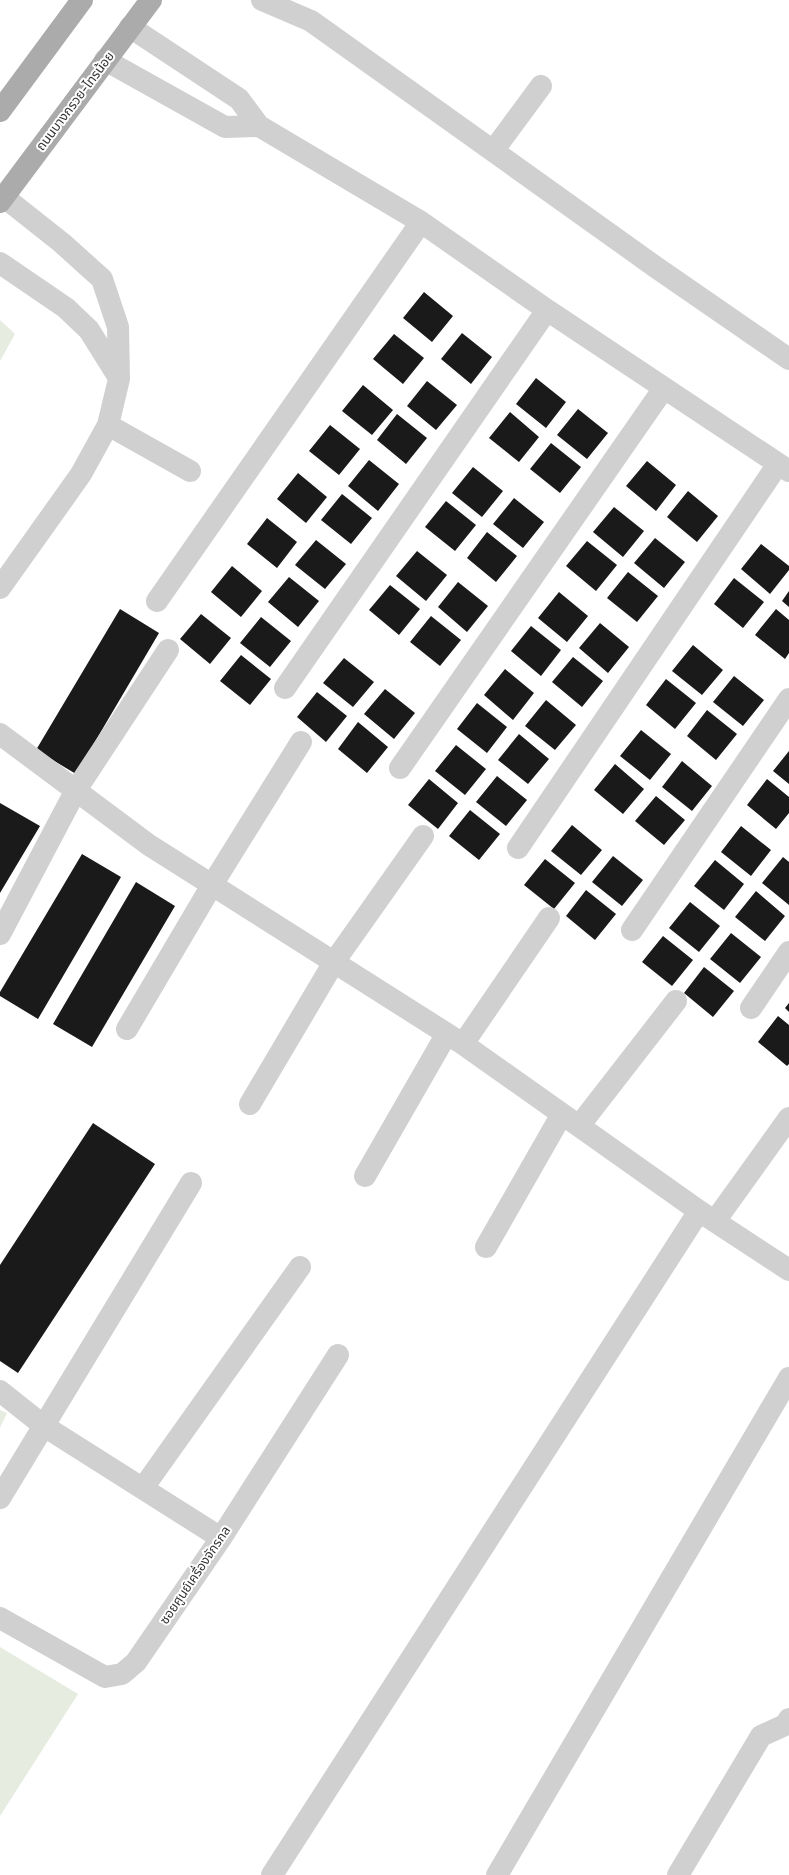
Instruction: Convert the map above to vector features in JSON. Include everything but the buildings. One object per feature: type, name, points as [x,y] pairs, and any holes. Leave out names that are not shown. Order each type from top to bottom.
[{"type":"main road","points":[[0,111],[82,0]]},
{"type":"main road","name":"ถนนบางกรวย-ไทรน้อย","points":[[2,199],[151,0]]},
{"type":"street","points":[[262,0],[311,22],[789,359]]},
{"type":"street","points":[[298,0],[311,22]]},
{"type":"street","points":[[130,27],[239,98],[259,126],[421,222],[547,310],[783,468],[518,848]]},
{"type":"street","points":[[105,60],[225,127],[259,126]]},
{"type":"street","points":[[493,151],[541,86]]},
{"type":"street","points":[[0,588],[81,474],[108,425],[119,379],[118,327],[102,279],[62,243],[2,199]]},
{"type":"street","points":[[157,601],[421,222]]},
{"type":"street","points":[[0,263],[66,308],[89,330],[119,379]]},
{"type":"street","points":[[286,688],[547,310]]},
{"type":"street","points":[[400,768],[664,388]]},
{"type":"street","points":[[108,425],[190,471]]},
{"type":"street","points":[[0,934],[76,790],[168,650]]},
{"type":"street","points":[[632,930],[789,699]]},
{"type":"street","points":[[0,734],[149,845],[454,1039],[707,1216],[789,1270]]},
{"type":"street","points":[[127,1029],[212,885],[301,742]]},
{"type":"street","points":[[250,1104],[334,962],[423,836]]},
{"type":"street","points":[[365,1176],[454,1039],[549,918]]},
{"type":"street","points":[[751,1008],[789,952]]},
{"type":"street","points":[[486,1246],[571,1120],[676,1001]]},
{"type":"street","points":[[272,1875],[707,1216],[789,1118]]},
{"type":"street","points":[[0,1498],[191,1183]]},
{"type":"street","points":[[143,1488],[300,1267]]},
{"type":"street","name":"ซอยศูนย์เครื่องจักรกล","points":[[0,1618],[106,1677],[122,1674],[136,1662],[221,1538],[338,1355]]},
{"type":"street","points":[[497,1875],[789,1378]]},
{"type":"street","points":[[0,1391],[44,1426],[221,1538]]},
{"type":"street","points":[[678,1875],[761,1736],[788,1724]]},
{"type":"shaded area","points":[[0,320],[15,334],[0,361]]},
{"type":"shaded area","points":[[0,1410],[7,1413],[0,1428]]},
{"type":"shaded area","points":[[0,1647],[78,1694],[0,1816]]}]
